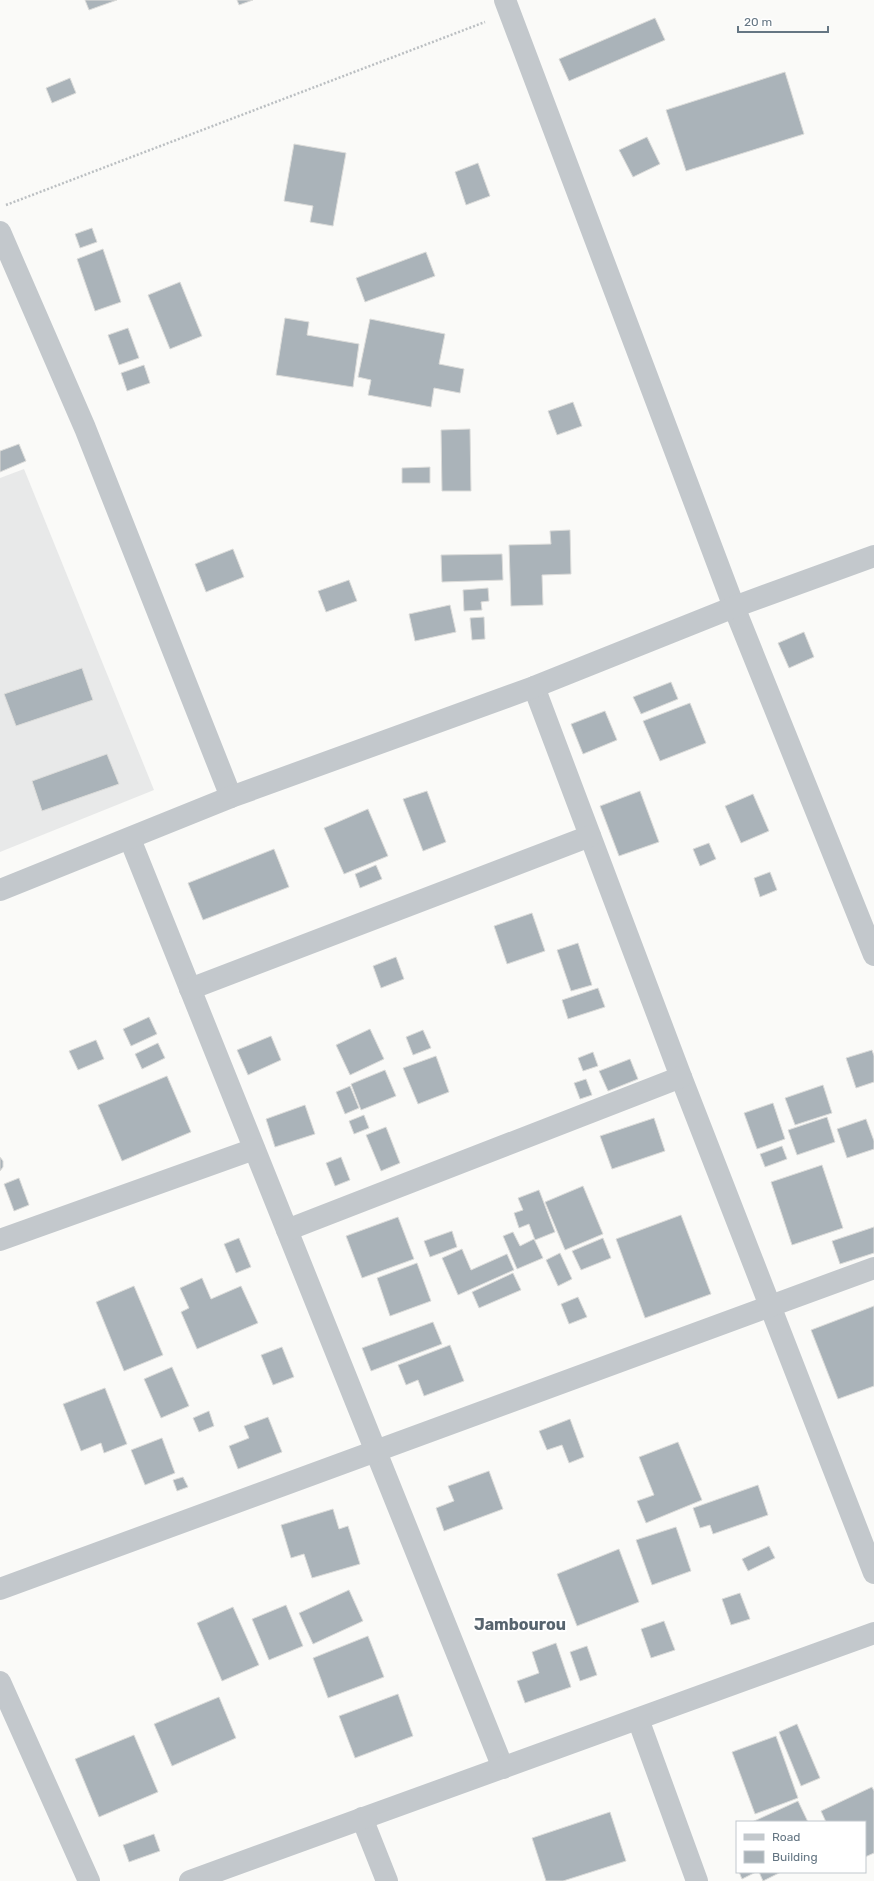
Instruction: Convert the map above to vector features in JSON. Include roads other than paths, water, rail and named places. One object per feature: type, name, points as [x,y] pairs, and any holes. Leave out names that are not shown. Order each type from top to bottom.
[{"type":"street","points":[[507,6],[734,607],[874,955]]},
{"type":"street","points":[[0,232],[85,428],[232,798]]},
{"type":"street","points":[[0,890],[232,798],[534,686],[734,607],[874,556]]},
{"type":"street","points":[[534,686],[681,1077],[874,1574]]},
{"type":"street","points":[[190,989],[590,836]]},
{"type":"street","points":[[130,839],[503,1768]]},
{"type":"street","points":[[287,1230],[681,1077]]},
{"type":"street","points":[[0,1240],[254,1149]]},
{"type":"street","points":[[0,1589],[874,1268]]},
{"type":"street","points":[[190,1881],[874,1633]]},
{"type":"street","points":[[0,1682],[89,1881]]},
{"type":"street","points":[[638,1719],[697,1881]]},
{"type":"street","points":[[362,1818],[387,1881]]},
{"type":"district","name":"Jambourou","points":[[520,1624]]}]
